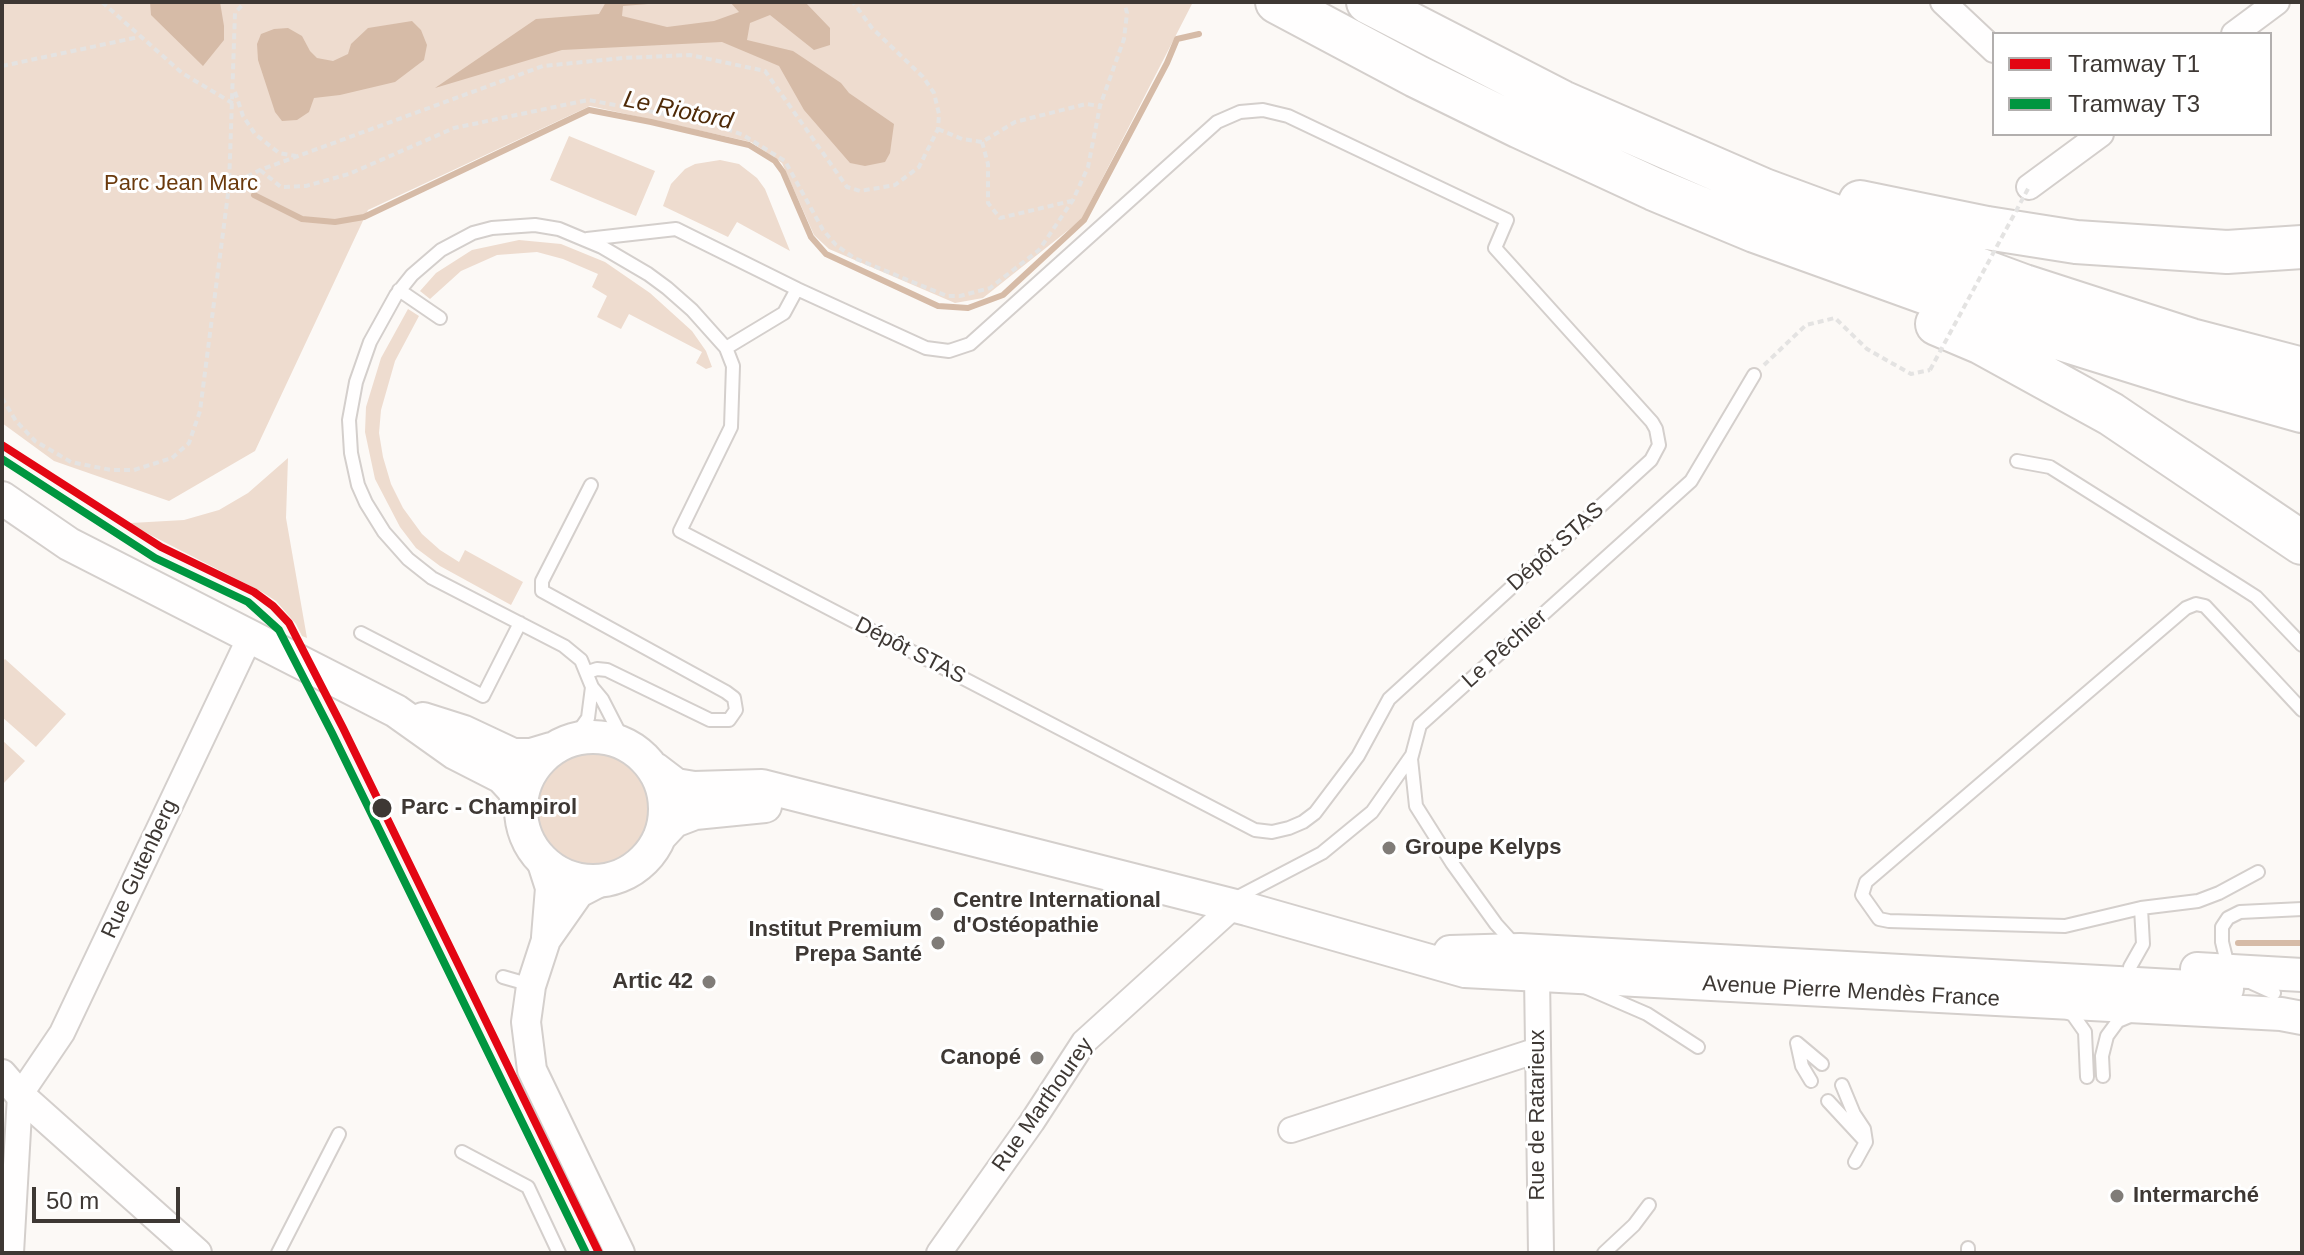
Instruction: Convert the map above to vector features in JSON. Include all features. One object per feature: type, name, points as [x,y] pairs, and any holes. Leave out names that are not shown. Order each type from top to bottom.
[{"type":"highway","points":[[1277,2],[1416,76],[1654,189],[1870,274],[2090,349],[2302,411]]},
{"type":"highway","points":[[1368,2],[1562,102],[1764,190],[2024,286],[2191,340],[2302,369]]},
{"type":"highway","points":[[1764,190],[1797,187],[1972,225],[2076,242],[2227,252],[2302,247]]},
{"type":"highway","points":[[1870,274],[1898,308],[1982,343],[2111,414],[2302,543]]},
{"type":"main road","points":[[2,498],[69,544],[396,711],[455,753],[502,777],[513,789],[520,804],[523,827],[541,860],[550,868],[571,878],[591,881],[618,876],[640,864],[660,836],[665,823],[666,801],[643,759],[618,742],[596,737],[531,755],[505,753],[464,732],[396,711]]},
{"type":"main road","points":[[520,804],[527,775],[540,758],[554,747]]},
{"type":"main road","name":"Avenue Pierre Mendès France","points":[[643,759],[669,781],[684,787],[762,786],[1229,905],[1465,971],[1830,968],[2288,995]]},
{"type":"main road","name":"Avenue Pierre Mendès France","points":[[660,836],[674,821],[695,813],[812,800]]},
{"type":"main road","points":[[1830,968],[1889,963],[2036,969],[2130,967],[2302,975]]},
{"type":"main road","name":"Avenue Pierre Mendès France","points":[[1541,968],[2047,1002],[2281,1014],[2302,1018]]},
{"type":"street","points":[[1943,2],[1992,48]]},
{"type":"street","points":[[2237,32],[2277,2]]},
{"type":"street","points":[[2029,187],[2092,136]]},
{"type":"street","name":"Rue Gutenberg","points":[[11,1085],[62,1033],[250,637]]},
{"type":"street","points":[[541,860],[550,888],[546,940],[531,986],[526,1022],[532,1070],[620,1253]]},
{"type":"street","points":[[546,940],[579,893],[606,879]]},
{"type":"street","name":"Rue Marthourey","points":[[939,1253],[1032,1122],[1084,1042],[1229,905]]},
{"type":"street","name":"Rue de Ratarieux","points":[[1541,968],[1538,1050],[1541,1253]]},
{"type":"street","points":[[1291,1130],[1538,1050]]},
{"type":"street","points":[[11,1085],[11,1253]]},
{"type":"street","points":[[11,1085],[197,1253]]},
{"type":"lane","name":"Dépôt STAS","points":[[585,239],[676,229],[926,348],[938,351],[961,348],[979,338],[1217,122],[1253,109],[1276,111],[1507,220],[1495,248],[1652,422],[1659,445],[1651,460],[1389,699],[1358,756],[1315,813],[1303,822],[1272,832],[1255,830],[680,531],[731,427],[733,366],[726,348],[692,310],[667,288],[624,259],[559,229],[535,225],[492,228],[473,233],[441,250],[399,290],[370,342],[354,391],[349,437],[358,485],[384,532],[408,559],[432,578],[571,651],[588,672]]},
{"type":"lane","points":[[726,348],[784,313],[797,289]]},
{"type":"lane","points":[[399,290],[440,318]]},
{"type":"lane","name":"Le Pêchier","points":[[1541,968],[1496,924],[1416,806],[1412,755],[1420,725],[1691,481],[1754,375]]},
{"type":"lane","points":[[2017,461],[2050,467],[2242,588],[2263,604],[2302,645]]},
{"type":"lane","points":[[554,747],[584,725],[588,718],[592,687],[588,672],[597,669],[607,670],[710,720],[729,720],[736,710],[734,698],[726,692],[542,591],[542,581],[591,485]]},
{"type":"lane","points":[[2258,872],[2198,901],[2141,908],[2065,926],[1889,921],[1879,919],[1862,895],[1866,882],[2186,608],[2196,604],[2205,606],[2302,710]]},
{"type":"lane","points":[[361,633],[483,696],[520,623]]},
{"type":"lane","points":[[592,687],[602,699],[623,740],[643,759]]},
{"type":"lane","points":[[1229,905],[1322,853],[1372,812],[1412,755]]},
{"type":"lane","points":[[2130,967],[2143,944],[2141,908]]},
{"type":"lane","points":[[2288,995],[2245,980],[2234,971],[2226,958],[2222,927],[2228,918],[2240,912],[2302,909]]},
{"type":"lane","points":[[1541,968],[1647,1014],[1698,1047]]},
{"type":"lane","points":[[503,977],[531,986]]},
{"type":"lane","points":[[2047,1002],[2073,1015],[2085,1032],[2087,1077]]},
{"type":"lane","points":[[2103,1076],[2104,1046],[2118,1021],[2156,1008]]},
{"type":"lane","points":[[1811,1081],[1802,1066],[1797,1043],[1822,1064]]},
{"type":"lane","points":[[1842,1085],[1864,1129],[1866,1142],[1855,1162]]},
{"type":"lane","points":[[1828,1101],[1866,1142]]},
{"type":"lane","points":[[278,1253],[339,1134]]},
{"type":"lane","points":[[462,1152],[528,1187],[559,1253]]},
{"type":"lane","points":[[1604,1253],[1634,1225],[1649,1205]]},
{"type":"path","points":[[102,2],[182,73],[234,104]]},
{"type":"path","points":[[2,398],[16,421],[35,441],[71,462],[111,470],[134,470],[172,458],[189,443],[203,398],[229,186],[234,104],[235,13],[232,2]]},
{"type":"path","points":[[235,13],[245,2]]},
{"type":"path","points":[[229,186],[260,170],[543,66],[690,55],[765,71],[847,187],[860,191],[895,185],[919,167],[938,129],[939,114],[934,93],[923,77],[872,28],[853,2]]},
{"type":"path","points":[[260,170],[281,187],[306,186],[349,174],[454,128],[588,100],[708,122],[743,135],[785,161],[823,230],[836,245],[854,258],[947,296],[960,296],[990,288],[1039,250],[1073,200],[1088,167],[1100,106],[1124,39],[1127,13],[1124,2]]},
{"type":"path","points":[[2,66],[139,37]]},
{"type":"path","points":[[234,89],[243,116],[255,134],[279,153],[298,157]]},
{"type":"path","points":[[938,129],[962,139],[982,142],[1015,122],[1086,104],[1100,106]]},
{"type":"path","points":[[982,142],[988,164],[988,203],[1000,218],[1073,200]]},
{"type":"path","points":[[1754,375],[1806,325],[1835,318],[1867,349],[1911,374],[1930,370],[2029,187]]},
{"type":"green space","name":"Parc Jean Marc","points":[[2,2],[1193,2],[1081,220],[983,298],[955,303],[829,249],[814,235],[782,163],[751,142],[590,106],[368,210],[255,451],[169,501],[54,461],[2,423]]},
{"type":"green space","points":[[569,136],[655,171],[636,216],[550,180]]},
{"type":"green space","points":[[720,160],[739,164],[757,178],[765,189],[790,251],[737,222],[728,237],[663,206],[671,184],[685,169]]},
{"type":"green space","points":[[519,240],[561,244],[605,262],[650,293],[692,331],[706,351],[712,367],[706,369],[696,363],[702,352],[629,314],[621,329],[597,317],[607,296],[592,287],[598,274],[537,252],[497,255],[461,271],[430,299],[420,291],[436,273],[472,250]]},
{"type":"green space","points":[[408,309],[419,316],[395,361],[381,410],[379,433],[391,484],[403,508],[422,534],[440,550],[459,562],[465,550],[523,582],[511,605],[440,566],[416,548],[400,527],[375,479],[365,432],[366,407],[381,358]]},
{"type":"green space","points":[[288,458],[286,518],[307,638],[302,636],[276,601],[262,592],[131,525],[184,520],[219,510],[248,493]]},
{"type":"green space","points":[[5,659],[66,714],[36,747],[2,717],[2,662]]},
{"type":"green space","points":[[2,740],[25,761],[2,785]]},
{"type":"green space","points":[[594,749],[617,754],[636,767],[649,786],[654,809],[649,832],[636,851],[617,864],[594,869],[571,864],[552,851],[539,832],[534,809],[539,786],[552,767],[571,754]]},
{"type":"shaded area","points":[[150,2],[220,2],[224,40],[203,66],[151,15]]},
{"type":"shaded area","points":[[606,2],[673,2],[623,6],[622,16],[667,27],[714,21],[739,12],[730,2],[805,2],[830,28],[830,45],[814,50],[770,15],[750,23],[747,40],[793,51],[894,124],[890,153],[885,162],[865,166],[850,163],[804,110],[779,66],[722,42],[562,50],[435,88],[536,19],[599,14]]},
{"type":"shaded area","points":[[412,21],[421,30],[427,45],[424,60],[395,82],[314,98],[309,112],[297,120],[282,121],[275,112],[258,60],[257,44],[261,34],[288,28],[302,36],[317,58],[333,61],[348,54],[351,44],[368,28]]},
{"type":"waterway","name":"Le Riotord","points":[[254,195],[302,219],[335,222],[364,217],[589,110],[749,145],[775,161],[783,172],[811,237],[826,254],[938,306],[968,308],[1003,295],[1084,220],[1177,39],[1199,34]]},
{"type":"waterway","name":"Le Riotord","points":[[2238,943],[2302,943]]},
{"type":"tram line","name":"T1","points":[[2,445],[161,547],[254,592],[289,623],[599,1253]]},
{"type":"tram line","name":"T3","points":[[2,459],[155,558],[248,602],[279,630],[586,1253]]},
{"type":"place","name":"Parc - Champirol","points":[[382,808]]},
{"type":"place","name":"Groupe Kelyps","points":[[1389,848]]},
{"type":"place","name":"Centre International d'Ostéopathie","points":[[937,914]]},
{"type":"place","name":"Institut Premium Prepa Santé","points":[[938,943]]},
{"type":"place","name":"Artic 42","points":[[709,982]]},
{"type":"place","name":"Canopé","points":[[1037,1058]]},
{"type":"place","name":"Intermarché","points":[[2117,1196]]}]
